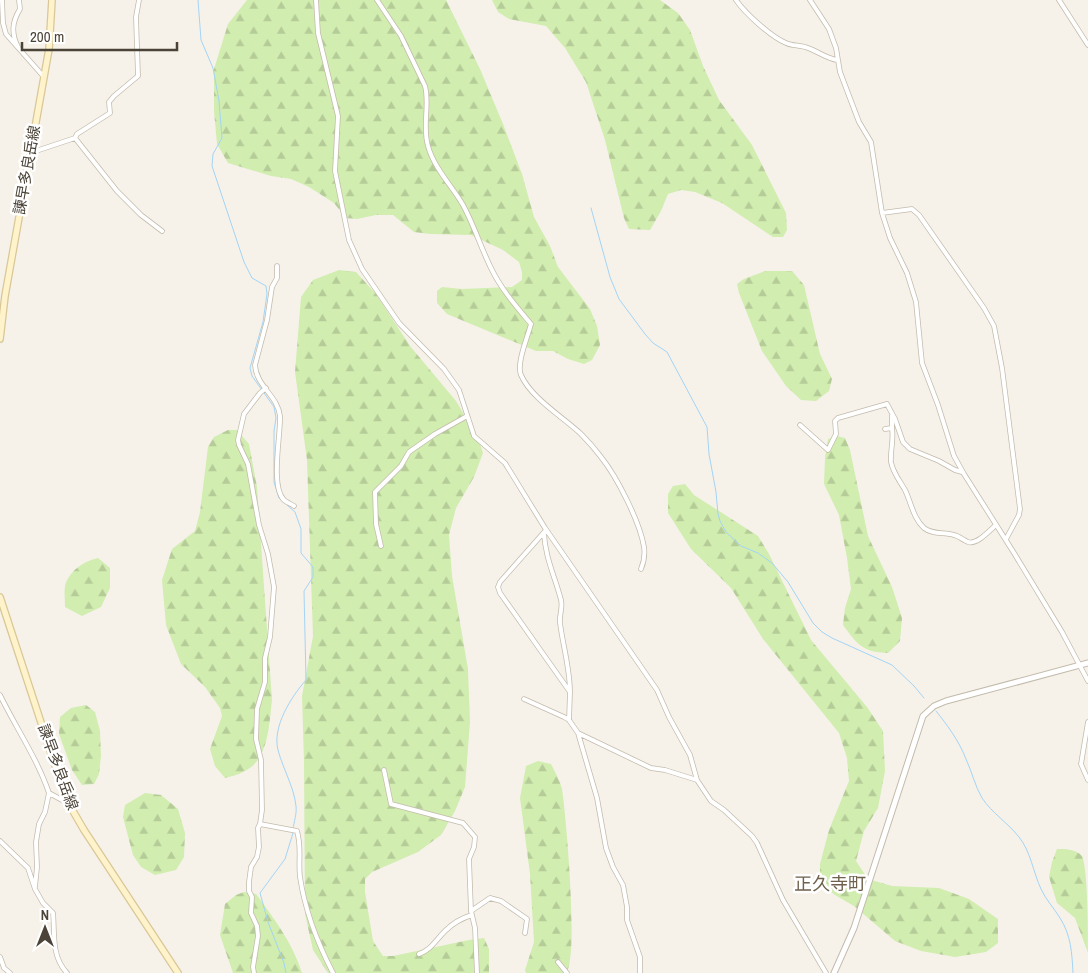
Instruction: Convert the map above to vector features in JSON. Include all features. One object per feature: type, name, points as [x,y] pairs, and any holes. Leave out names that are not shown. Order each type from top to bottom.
[{"type":"main road","name":"諫早多良岳線","points":[[0,339],[5,296],[49,48],[52,0]]},
{"type":"main road","name":"諫早多良岳線","points":[[0,597],[66,798],[84,830],[178,973]]},
{"type":"street","points":[[2,0],[3,23],[6,34],[44,77]]},
{"type":"street","points":[[19,0],[20,8],[14,23],[13,35],[20,52]]},
{"type":"street","points":[[30,153],[76,138],[77,134],[110,112],[109,102],[138,76],[136,17],[139,0]]},
{"type":"street","points":[[316,0],[318,33],[338,116],[335,171],[349,240],[362,269],[400,323],[444,369],[458,390],[474,436],[505,463],[545,531],[657,690],[669,717],[690,755],[697,780],[711,802],[724,810],[757,843],[783,900],[796,919],[826,973]]},
{"type":"street","points":[[377,0],[401,36],[425,86],[427,94],[425,136],[435,163],[463,205],[491,268],[504,290],[531,324],[519,366],[520,374],[535,394],[581,434],[601,456],[613,474],[640,532],[644,548],[644,562],[641,569]]},
{"type":"street","points":[[736,0],[765,29],[784,43],[804,47],[837,60]]},
{"type":"street","points":[[810,0],[829,29],[836,48],[840,72],[859,122],[871,142],[882,212],[890,238],[907,273],[916,302],[922,362],[954,456],[962,472],[1006,539],[1062,632],[1088,680]]},
{"type":"street","points":[[1058,0],[1088,45]]},
{"type":"street","points":[[76,138],[117,191],[141,215],[162,231]]},
{"type":"street","points":[[882,212],[912,209],[919,215],[994,326],[1002,368],[1020,509],[1019,515],[1006,539]]},
{"type":"street","points":[[277,266],[277,278],[272,287],[267,320],[255,365],[255,372],[278,405],[280,417],[278,433],[278,482],[284,500],[294,506]]},
{"type":"street","points":[[254,973],[253,967],[258,936],[257,926],[251,913],[252,897],[249,891],[249,882],[251,866],[257,857],[259,847],[258,828],[262,810],[260,760],[256,739],[257,709],[265,682],[265,658],[270,637],[274,587],[268,554],[259,525],[248,464],[238,445],[238,440],[244,414],[266,388]]},
{"type":"street","points":[[800,426],[828,450],[836,434],[835,421],[838,418],[887,404],[903,442],[910,449],[962,472]]},
{"type":"street","points":[[891,413],[894,439],[891,455],[892,465],[905,490],[912,510],[924,527],[933,532],[955,535],[969,543],[975,542],[996,525]]},
{"type":"street","points":[[381,546],[376,524],[375,492],[401,466],[409,452],[435,434],[467,416]]},
{"type":"street","points":[[885,429],[892,428]]},
{"type":"street","points":[[545,531],[500,582],[498,587],[500,593],[570,692]]},
{"type":"street","points":[[545,531],[545,548],[561,600],[560,620],[570,680],[569,720]]},
{"type":"street","points":[[834,973],[854,928],[923,716],[934,706],[946,701],[1088,663]]},
{"type":"street","points":[[0,694],[11,718],[27,742],[49,793],[45,812],[39,824],[36,842],[37,867],[35,889]]},
{"type":"street","points":[[524,699],[541,705],[569,720],[578,733],[597,798],[606,848],[613,867],[623,885],[627,920],[640,957],[640,973]]},
{"type":"street","points":[[1088,722],[1082,764],[1088,780]]},
{"type":"street","points":[[578,733],[651,768],[665,770],[697,780]]},
{"type":"street","points":[[384,770],[391,804],[463,823],[475,837],[474,847],[469,859],[477,973]]},
{"type":"street","points":[[49,793],[62,800],[66,798]]},
{"type":"street","points":[[260,824],[297,831],[300,842],[298,865],[302,891],[310,920],[333,973]]},
{"type":"street","points":[[0,841],[28,868],[35,889],[43,903],[53,913],[54,942],[57,958],[67,973]]},
{"type":"street","points":[[419,954],[427,951],[446,930],[472,913],[490,898],[501,901],[527,918],[525,933]]},
{"type":"street","points":[[0,957],[4,968],[10,973]]},
{"type":"street","points":[[558,962],[567,973]]},
{"type":"green space","points":[[247,0],[446,0],[480,69],[503,124],[522,174],[534,217],[550,246],[558,267],[590,309],[597,326],[600,345],[592,360],[584,364],[568,359],[553,351],[536,351],[447,314],[437,303],[437,291],[442,287],[462,289],[512,287],[522,280],[519,262],[503,250],[471,235],[414,232],[393,215],[376,215],[357,219],[346,218],[334,203],[309,187],[291,179],[271,176],[228,163],[217,144],[214,111],[214,69],[228,24]]},
{"type":"green space","points":[[492,0],[660,0],[678,13],[690,30],[703,66],[719,100],[752,145],[786,213],[787,230],[783,237],[773,237],[722,203],[695,192],[681,190],[668,194],[650,230],[629,229],[624,218],[605,140],[586,82],[565,48],[546,26],[509,19],[498,12]]},
{"type":"green space","points":[[339,270],[356,272],[376,294],[410,346],[456,401],[478,438],[483,453],[474,477],[456,508],[449,535],[452,576],[468,669],[470,722],[465,787],[455,811],[441,835],[418,852],[372,872],[365,879],[365,892],[373,941],[383,956],[393,956],[484,938],[489,949],[489,973],[328,973],[313,950],[305,914],[302,696],[313,636],[307,460],[295,372],[301,297],[313,280]]},
{"type":"green space","points":[[765,271],[792,271],[804,285],[820,354],[832,379],[829,391],[816,401],[801,400],[786,386],[762,351],[739,293],[737,284],[744,279]]},
{"type":"green space","points":[[228,430],[237,430],[249,444],[257,487],[272,700],[263,751],[252,767],[237,775],[225,778],[215,766],[210,749],[222,716],[220,708],[205,687],[181,664],[166,625],[162,580],[172,549],[195,531],[200,512],[208,447],[214,437]]},
{"type":"green space","points":[[837,436],[845,438],[850,450],[868,536],[892,587],[902,618],[900,641],[888,653],[872,651],[861,646],[843,625],[845,608],[851,589],[847,558],[839,515],[824,484],[828,439]]},
{"type":"green space","points":[[685,484],[694,495],[758,536],[769,554],[811,640],[867,707],[883,731],[885,771],[878,808],[864,831],[856,861],[868,879],[892,886],[939,888],[969,899],[998,919],[998,943],[986,952],[955,957],[921,951],[895,941],[854,906],[835,895],[820,883],[820,864],[829,830],[849,781],[847,758],[839,733],[763,639],[731,588],[691,549],[668,513],[668,494],[673,486]]},
{"type":"green space","points":[[98,558],[110,568],[110,588],[101,607],[82,616],[65,607],[65,586],[74,571]]},
{"type":"green space","points":[[86,705],[95,712],[100,731],[101,756],[99,774],[94,784],[82,785],[72,770],[59,734],[60,717],[71,708]]},
{"type":"green space","points":[[538,761],[551,764],[562,789],[572,915],[570,962],[566,973],[526,973],[525,970],[534,942],[530,874],[520,798],[526,766]]},
{"type":"green space","points":[[145,793],[161,795],[178,809],[185,833],[184,857],[176,870],[155,875],[141,867],[133,855],[123,817],[125,805]]},
{"type":"green space","points":[[1057,849],[1067,849],[1082,856],[1087,887],[1088,953],[1075,918],[1057,903],[1049,877]]},
{"type":"green space","points":[[244,892],[256,894],[270,912],[288,942],[302,973],[233,973],[220,935],[225,904],[236,895]]},
{"type":"waterway","points":[[198,0],[201,40],[213,68],[219,101],[222,138],[213,154],[212,166],[244,262],[252,278],[266,286],[267,294],[263,322],[250,368],[252,376],[274,407],[276,418],[274,431],[274,482],[279,498],[295,512],[301,529],[301,553],[313,567],[313,577],[304,591],[306,680],[294,695],[284,713],[280,722],[277,741],[280,757],[295,799],[296,812],[293,829]]},
{"type":"waterway","points":[[591,208],[610,277],[619,299],[653,343],[667,352],[707,427],[718,514],[726,532],[741,546],[758,553],[772,563],[788,582],[813,623],[822,632],[892,665],[924,698]]},
{"type":"waterway","points":[[936,711],[960,746],[982,798],[1023,843],[1041,889],[1067,931],[1073,973]]},
{"type":"waterway","points":[[286,973],[260,893],[285,859],[293,833]]},
{"type":"district","name":"正久寺町","points":[[830,884]]}]
